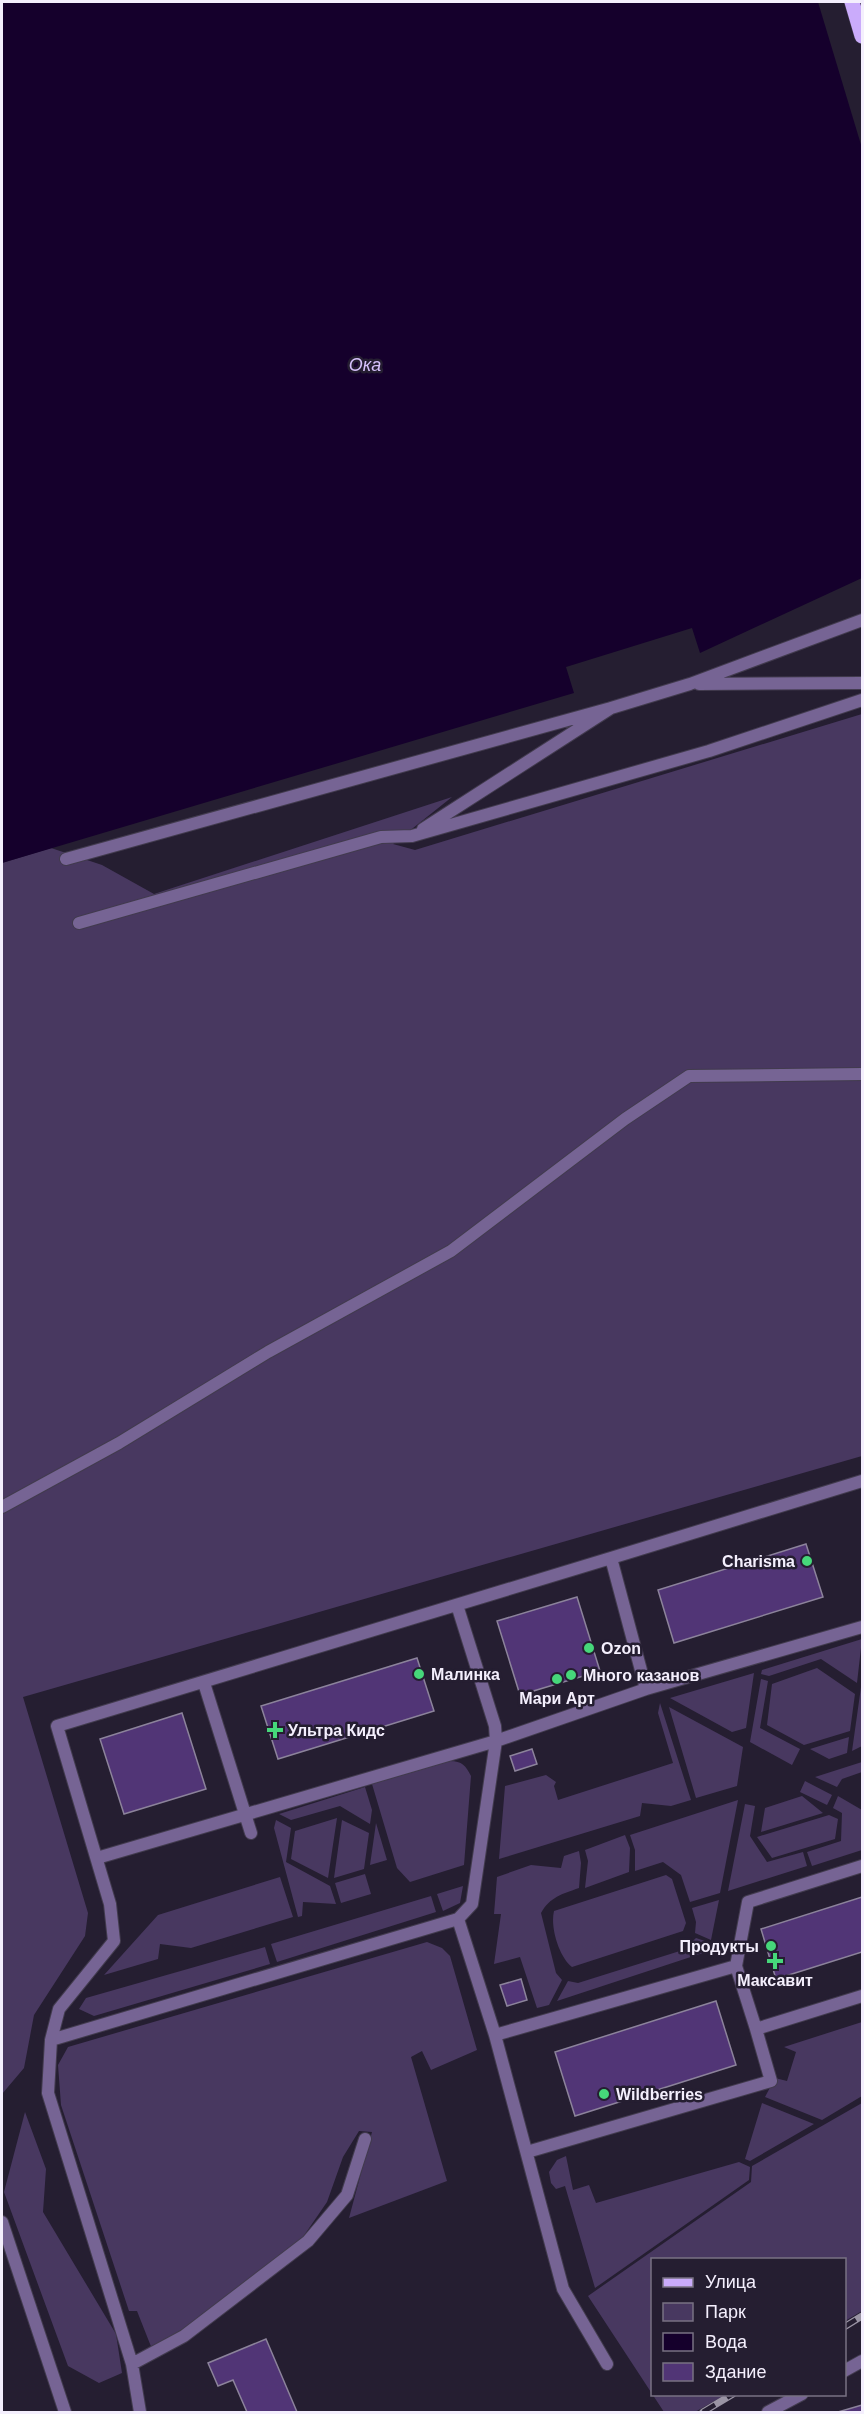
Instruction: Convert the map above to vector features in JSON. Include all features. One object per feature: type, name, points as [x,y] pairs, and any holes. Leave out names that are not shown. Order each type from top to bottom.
[{"type":"main road","points":[[852,2],[862,36]]},
{"type":"lane","points":[[66,859],[611,708],[690,684],[862,620]]},
{"type":"lane","points":[[690,684],[862,683]]},
{"type":"lane","points":[[79,923],[381,837],[412,836],[709,751],[862,700]]},
{"type":"lane","points":[[412,836],[611,708]]},
{"type":"lane","points":[[2,1507],[119,1443],[268,1352],[451,1251],[625,1119],[689,1076],[862,1074]]},
{"type":"lane","points":[[140,2412],[132,2364],[48,2093],[51,2040],[59,2009],[114,1941],[110,1904],[57,1726],[862,1481]]},
{"type":"lane","points":[[611,1558],[646,1689]]},
{"type":"lane","points":[[51,2040],[458,1919],[472,1904],[496,1741],[495,1726],[457,1605]]},
{"type":"lane","points":[[97,1858],[496,1741],[646,1689],[862,1627]]},
{"type":"lane","points":[[204,1683],[251,1833]]},
{"type":"lane","points":[[527,2152],[771,2081],[736,1966],[748,1902],[862,1866]]},
{"type":"lane","points":[[458,1919],[495,2035],[563,2289],[607,2364]]},
{"type":"lane","points":[[495,2035],[736,1966]]},
{"type":"lane","points":[[756,2029],[862,1996]]},
{"type":"lane","points":[[132,2364],[184,2336],[308,2241],[347,2195],[365,2139]]},
{"type":"lane","points":[[2,2222],[65,2412]]},
{"type":"lane","points":[[846,2370],[862,2361]]},
{"type":"lane","points":[[768,2412],[798,2396]]},
{"type":"green space","points":[[862,714],[862,1456],[23,1697],[88,1913],[85,1936],[34,2015],[24,2068],[2,2094],[2,863],[51,848],[102,865],[154,894],[452,797],[393,844],[415,850]]},
{"type":"green space","points":[[862,1639],[857,1683],[821,1659],[769,1676],[761,1674],[762,1670]]},
{"type":"green space","points":[[817,1668],[855,1694],[850,1731],[804,1745],[767,1725],[772,1684]]},
{"type":"green space","points":[[754,1673],[746,1728],[732,1732],[670,1698]]},
{"type":"green space","points":[[761,1679],[768,1681],[760,1728],[800,1749],[792,1765],[750,1742]]},
{"type":"green space","points":[[862,1680],[862,1746],[852,1751]]},
{"type":"green space","points":[[660,1703],[691,1800],[671,1806],[642,1803],[640,1816],[499,1859],[505,1786],[546,1775],[556,1782],[554,1786],[558,1800],[673,1763],[658,1713]]},
{"type":"green space","points":[[669,1707],[743,1747],[737,1786],[696,1798]]},
{"type":"green space","points":[[849,1737],[847,1753],[829,1759],[810,1749]]},
{"type":"green space","points":[[450,1761],[463,1765],[471,1776],[464,1865],[410,1882],[397,1868],[372,1784]]},
{"type":"green space","points":[[862,1762],[862,1772],[842,1779],[837,1787],[815,1777]]},
{"type":"green space","points":[[805,1781],[832,1795],[827,1805],[800,1792]]},
{"type":"green space","points":[[365,1787],[372,1810],[370,1824],[340,1806],[291,1820],[279,1814]]},
{"type":"green space","points":[[802,1796],[823,1813],[761,1832],[765,1808]]},
{"type":"green space","points":[[838,1796],[862,1810],[862,1850],[812,1866],[807,1852],[841,1841],[842,1813],[833,1808]]},
{"type":"green space","points":[[738,1800],[720,1893],[690,1902],[681,1875],[663,1862],[635,1871],[635,1850],[630,1835]]},
{"type":"green space","points":[[745,1804],[755,1806],[750,1836],[767,1862],[803,1852],[807,1866],[728,1891]]},
{"type":"green space","points":[[829,1815],[838,1819],[835,1839],[772,1858],[757,1837]]},
{"type":"green space","points":[[337,1818],[328,1878],[291,1859],[295,1831]]},
{"type":"green space","points":[[276,1820],[291,1828],[286,1862],[330,1886],[336,1904],[303,1902],[302,1916],[298,1917],[274,1828]]},
{"type":"green space","points":[[342,1820],[369,1833],[364,1869],[334,1878]]},
{"type":"green space","points":[[376,1823],[387,1860],[370,1865]]},
{"type":"green space","points":[[625,1835],[630,1848],[629,1872],[585,1888],[588,1861],[585,1850]]},
{"type":"green space","points":[[579,1851],[581,1863],[579,1888],[552,1900],[541,1913],[556,1973],[562,1980],[549,2005],[537,2008],[520,1957],[494,1964],[501,1914],[494,1914],[497,1877],[531,1865],[561,1868],[564,1856]]},
{"type":"green space","points":[[365,1874],[371,1894],[341,1903],[335,1883]]},
{"type":"green space","points":[[666,1875],[672,1879],[686,1923],[683,1931],[572,1967],[567,1962],[555,1933],[554,1911]]},
{"type":"green space","points":[[280,1877],[293,1917],[191,1948],[160,1944],[158,1959],[104,1975],[158,1915]]},
{"type":"green space","points":[[463,1886],[460,1903],[443,1911],[437,1894]]},
{"type":"green space","points":[[431,1896],[436,1912],[277,1962],[271,1944]]},
{"type":"green space","points":[[719,1900],[711,1940],[695,1933],[696,1922],[692,1908]]},
{"type":"green space","points":[[696,1938],[711,1943],[709,1951],[557,2001],[568,1981],[578,1983],[683,1950]]},
{"type":"green space","points":[[427,1942],[442,1948],[450,1956],[477,2050],[431,2070],[422,2051],[411,2057],[447,2181],[349,2218],[372,2132],[359,2131],[343,2157],[327,2202],[303,2237],[181,2332],[152,2349],[137,2311],[129,2311],[61,2105],[58,2065],[68,2047]]},
{"type":"green space","points":[[265,1947],[270,1964],[94,2016],[79,2009],[86,1998]]},
{"type":"green space","points":[[862,2022],[862,2096],[822,2120],[765,2097],[775,2078],[787,2081],[796,2052],[784,2047]]},
{"type":"green space","points":[[762,2103],[814,2124],[750,2161],[745,2159]]},
{"type":"green space","points":[[862,2103],[862,2311],[846,2320],[846,2258],[651,2258],[651,2392],[588,2296],[751,2182],[752,2166]]},
{"type":"green space","points":[[25,2112],[46,2169],[43,2212],[116,2334],[122,2373],[99,2383],[68,2366],[4,2192]]},
{"type":"green space","points":[[566,2156],[573,2190],[589,2185],[596,2203],[739,2162],[750,2167],[749,2180],[595,2288],[565,2186],[556,2189],[551,2183],[549,2172],[557,2160]]},
{"type":"green space","points":[[653,2396],[723,2396],[695,2412],[664,2412]]},
{"type":"water","name":"Ока","points":[[2,2],[862,2],[862,578],[700,653],[692,628],[566,667],[574,693],[2,863]]},
{"type":"pier","points":[[818,2],[862,2],[862,148]]},
{"type":"building","points":[[806,1544],[823,1597],[674,1643],[658,1590]]},
{"type":"building","points":[[577,1597],[600,1671],[520,1695],[497,1621]]},
{"type":"building","points":[[417,1658],[434,1711],[278,1759],[261,1706]]},
{"type":"building","points":[[182,1713],[206,1789],[124,1814],[100,1739]]},
{"type":"building","points":[[532,1749],[537,1764],[515,1771],[510,1756]]},
{"type":"building","points":[[862,1897],[862,1952],[776,1979],[761,1929]]},
{"type":"building","points":[[521,1979],[527,2000],[507,2006],[500,1985]]},
{"type":"building","points":[[716,2001],[736,2065],[575,2116],[555,2052]]},
{"type":"building","points":[[266,2339],[297,2412],[247,2412],[233,2380],[218,2386],[208,2363]]},
{"type":"building","points":[[862,2405],[862,2412],[838,2412]]},
{"type":"railway","points":[[846,2326],[862,2316]]},
{"type":"railway","points":[[703,2412],[730,2396]]},
{"type":"place","name":"Charisma","points":[[807,1561]]},
{"type":"place","name":"Ozon","points":[[589,1648]]},
{"type":"place","name":"Малинка","points":[[419,1674]]},
{"type":"place","name":"Много казанов","points":[[571,1675]]},
{"type":"place","name":"Мари Арт","points":[[557,1679]]},
{"type":"place","name":"Ультра Кидс","points":[[275,1730]]},
{"type":"place","name":"Продукты","points":[[771,1946]]},
{"type":"place","name":"Максавит","points":[[775,1961]]},
{"type":"place","name":"Wildberries","points":[[604,2094]]}]
